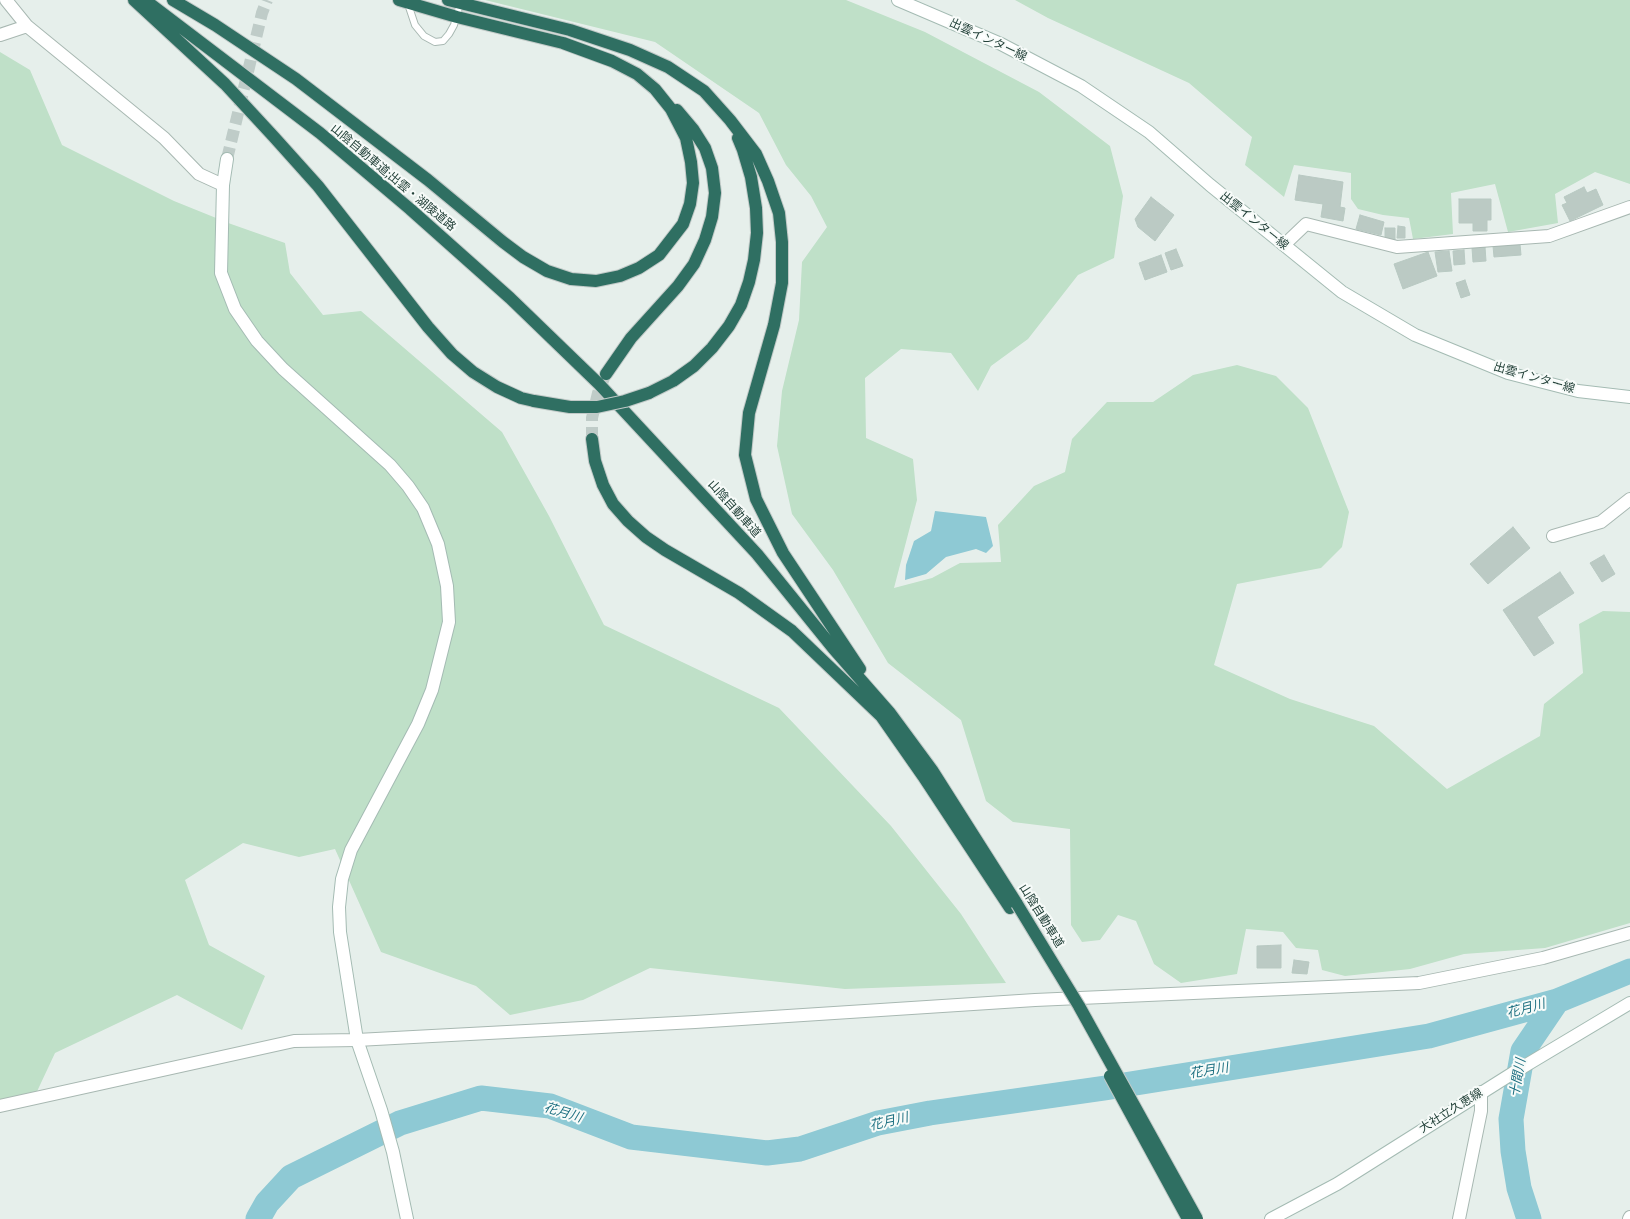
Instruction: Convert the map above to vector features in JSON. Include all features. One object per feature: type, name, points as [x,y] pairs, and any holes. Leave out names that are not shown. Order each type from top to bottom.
[{"type":"highway","points":[[134,0],[225,84],[274,136],[318,186],[428,327],[452,354],[473,372],[497,387],[521,398],[534,401],[570,407],[597,407],[625,402],[649,393],[673,381],[694,366],[712,348],[729,326],[741,305],[749,282],[756,246],[756,208],[743,150],[730,120]]},
{"type":"highway","name":"山陰自動車道;出雲・湖陵道路","points":[[145,0],[320,133],[410,208],[510,298],[608,394]]},
{"type":"highway","points":[[173,0],[215,25],[296,79],[416,170],[522,257],[547,271],[571,279],[596,281],[620,276],[639,268],[659,255],[683,224],[691,197],[691,162],[686,138],[671,109],[655,89]]},
{"type":"highway","points":[[448,0],[563,28],[630,50],[668,67],[704,91],[730,120],[756,154],[768,181],[779,213],[782,242],[782,282],[774,325],[749,413],[745,455],[756,499],[784,553],[887,716]]},
{"type":"highway","points":[[403,2],[457,18],[563,43],[612,62],[636,74],[678,110],[705,148],[712,168],[714,193],[712,217],[705,240],[694,264],[678,286],[630,338],[606,374]]},
{"type":"highway","name":"山陰自動車道","points":[[608,394],[757,554],[932,770],[1014,906],[1188,1219]]},
{"type":"highway","points":[[592,439],[595,461],[602,485],[613,504],[628,521],[646,537],[665,550],[739,593],[792,631],[887,716]]},
{"type":"highway","name":"山陰自動車道","points":[[1014,906],[1087,1020],[1197,1219]]},
{"type":"street","points":[[6,0],[27,26],[164,138],[199,174],[223,185]]},
{"type":"street","name":"出雲インター線","points":[[898,0],[1001,44],[1081,86],[1149,132],[1210,185],[1342,292],[1415,335],[1508,373],[1578,391],[1630,397]]},
{"type":"street","points":[[0,34],[27,26]]},
{"type":"street","points":[[226,160],[223,185],[221,272],[235,309],[257,341],[283,369],[390,465],[408,486],[423,508],[438,544],[447,586],[448,622],[432,690],[418,724],[351,850],[342,879],[339,907],[340,932],[356,1040],[381,1110],[393,1152],[407,1219]]},
{"type":"street","points":[[1284,245],[1306,224],[1396,247],[1549,236],[1630,207]]},
{"type":"street","points":[[1553,536],[1601,522],[1630,499]]},
{"type":"street","points":[[0,1106],[294,1041],[356,1040],[695,1022],[1035,1000],[1419,982],[1543,958],[1630,933]]},
{"type":"street","name":"大社立久恵線","points":[[1271,1219],[1337,1184],[1513,1072],[1630,1002]]},
{"type":"street","points":[[1459,1219],[1480,1110],[1481,1092]]},
{"type":"lane","points":[[403,2],[415,25],[424,36],[435,42],[443,41],[449,34],[457,18],[460,4]]},
{"type":"green space","points":[[485,0],[846,0],[925,32],[1039,92],[1110,146],[1123,196],[1114,258],[1078,275],[1028,339],[991,366],[978,391],[951,353],[901,349],[865,378],[866,438],[913,459],[917,500],[894,588],[932,578],[960,563],[1001,562],[998,525],[1034,486],[1065,472],[1072,439],[1107,402],[1153,402],[1193,375],[1237,365],[1276,376],[1308,408],[1349,512],[1342,547],[1321,568],[1237,584],[1214,665],[1290,699],[1374,726],[1447,789],[1540,736],[1544,704],[1583,673],[1579,624],[1603,611],[1630,612],[1630,923],[1545,948],[1464,954],[1410,969],[1345,976],[1322,970],[1318,950],[1296,948],[1283,932],[1246,929],[1237,974],[1181,983],[1154,964],[1136,921],[1118,915],[1100,940],[1082,942],[1071,925],[1070,829],[1013,822],[986,801],[961,720],[888,663],[833,570],[792,514],[777,446],[782,391],[799,320],[802,262],[827,227],[811,196],[786,165],[759,113],[655,42]]},
{"type":"green space","points":[[1015,0],[1630,0],[1630,184],[1595,172],[1555,194],[1558,223],[1508,232],[1495,184],[1451,193],[1453,234],[1413,239],[1409,218],[1383,215],[1358,209],[1351,199],[1351,173],[1294,165],[1284,197],[1245,165],[1252,137],[1189,83],[1048,18]]},
{"type":"green space","points":[[0,52],[30,70],[62,145],[174,201],[231,224],[285,243],[290,273],[323,315],[361,311],[502,432],[549,516],[604,625],[779,708],[891,826],[961,914],[1006,983],[845,989],[650,968],[583,1000],[510,1015],[476,986],[381,952],[335,849],[299,857],[243,843],[185,880],[209,945],[265,976],[242,1030],[177,995],[55,1053],[33,1100],[0,1102]]},
{"type":"water","points":[[935,511],[986,517],[993,546],[986,553],[976,549],[946,557],[926,574],[905,580],[906,565],[914,541],[931,531]]},
{"type":"building","points":[[1299,175],[1343,182],[1340,207],[1345,208],[1343,221],[1321,217],[1323,204],[1295,200]]},
{"type":"building","points":[[1584,187],[1587,193],[1596,189],[1603,205],[1570,221],[1562,205],[1567,203],[1564,197]]},
{"type":"building","points":[[1151,197],[1174,215],[1155,241],[1138,227],[1135,219]]},
{"type":"building","points":[[1459,199],[1491,199],[1491,220],[1487,220],[1487,231],[1473,231],[1473,223],[1459,223]]},
{"type":"building","points":[[1360,215],[1384,222],[1381,235],[1356,229]]},
{"type":"building","points":[[1398,226],[1405,227],[1405,238],[1397,238]]},
{"type":"building","points":[[1385,228],[1395,228],[1395,240],[1385,240]]},
{"type":"building","points":[[1520,244],[1521,255],[1494,257],[1493,246]]},
{"type":"building","points":[[1485,247],[1486,261],[1473,262],[1472,248]]},
{"type":"building","points":[[1176,249],[1183,266],[1171,270],[1165,253]]},
{"type":"building","points":[[1464,250],[1465,264],[1454,265],[1453,251]]},
{"type":"building","points":[[1449,251],[1452,271],[1438,272],[1435,252]]},
{"type":"building","points":[[1428,252],[1437,276],[1403,289],[1394,264]]},
{"type":"building","points":[[1161,255],[1167,272],[1145,280],[1139,263]]},
{"type":"building","points":[[1465,280],[1470,295],[1461,298],[1456,283]]},
{"type":"building","points":[[1513,527],[1530,548],[1488,584],[1470,564]]},
{"type":"building","points":[[1604,555],[1615,574],[1602,582],[1590,563]]},
{"type":"building","points":[[1560,572],[1574,593],[1537,617],[1554,643],[1534,656],[1503,610]]},
{"type":"building","points":[[1281,945],[1281,968],[1257,968],[1257,946]]},
{"type":"building","points":[[1294,960],[1309,962],[1307,974],[1292,973]]},
{"type":"waterway","name":"花月川","points":[[258,1219],[267,1203],[291,1177],[400,1123],[481,1098],[550,1106],[631,1137],[767,1153],[800,1149],[878,1123],[930,1113],[1105,1088],[1429,1036],[1557,1001],[1630,971]]},
{"type":"waterway","name":"十間川","points":[[1529,1219],[1519,1188],[1513,1151],[1511,1119],[1523,1051],[1557,1001]]},
{"type":"tunnel","points":[[227,159],[262,13],[267,0]]},
{"type":"tunnel","points":[[592,439],[592,418],[598,393],[604,378]]}]
